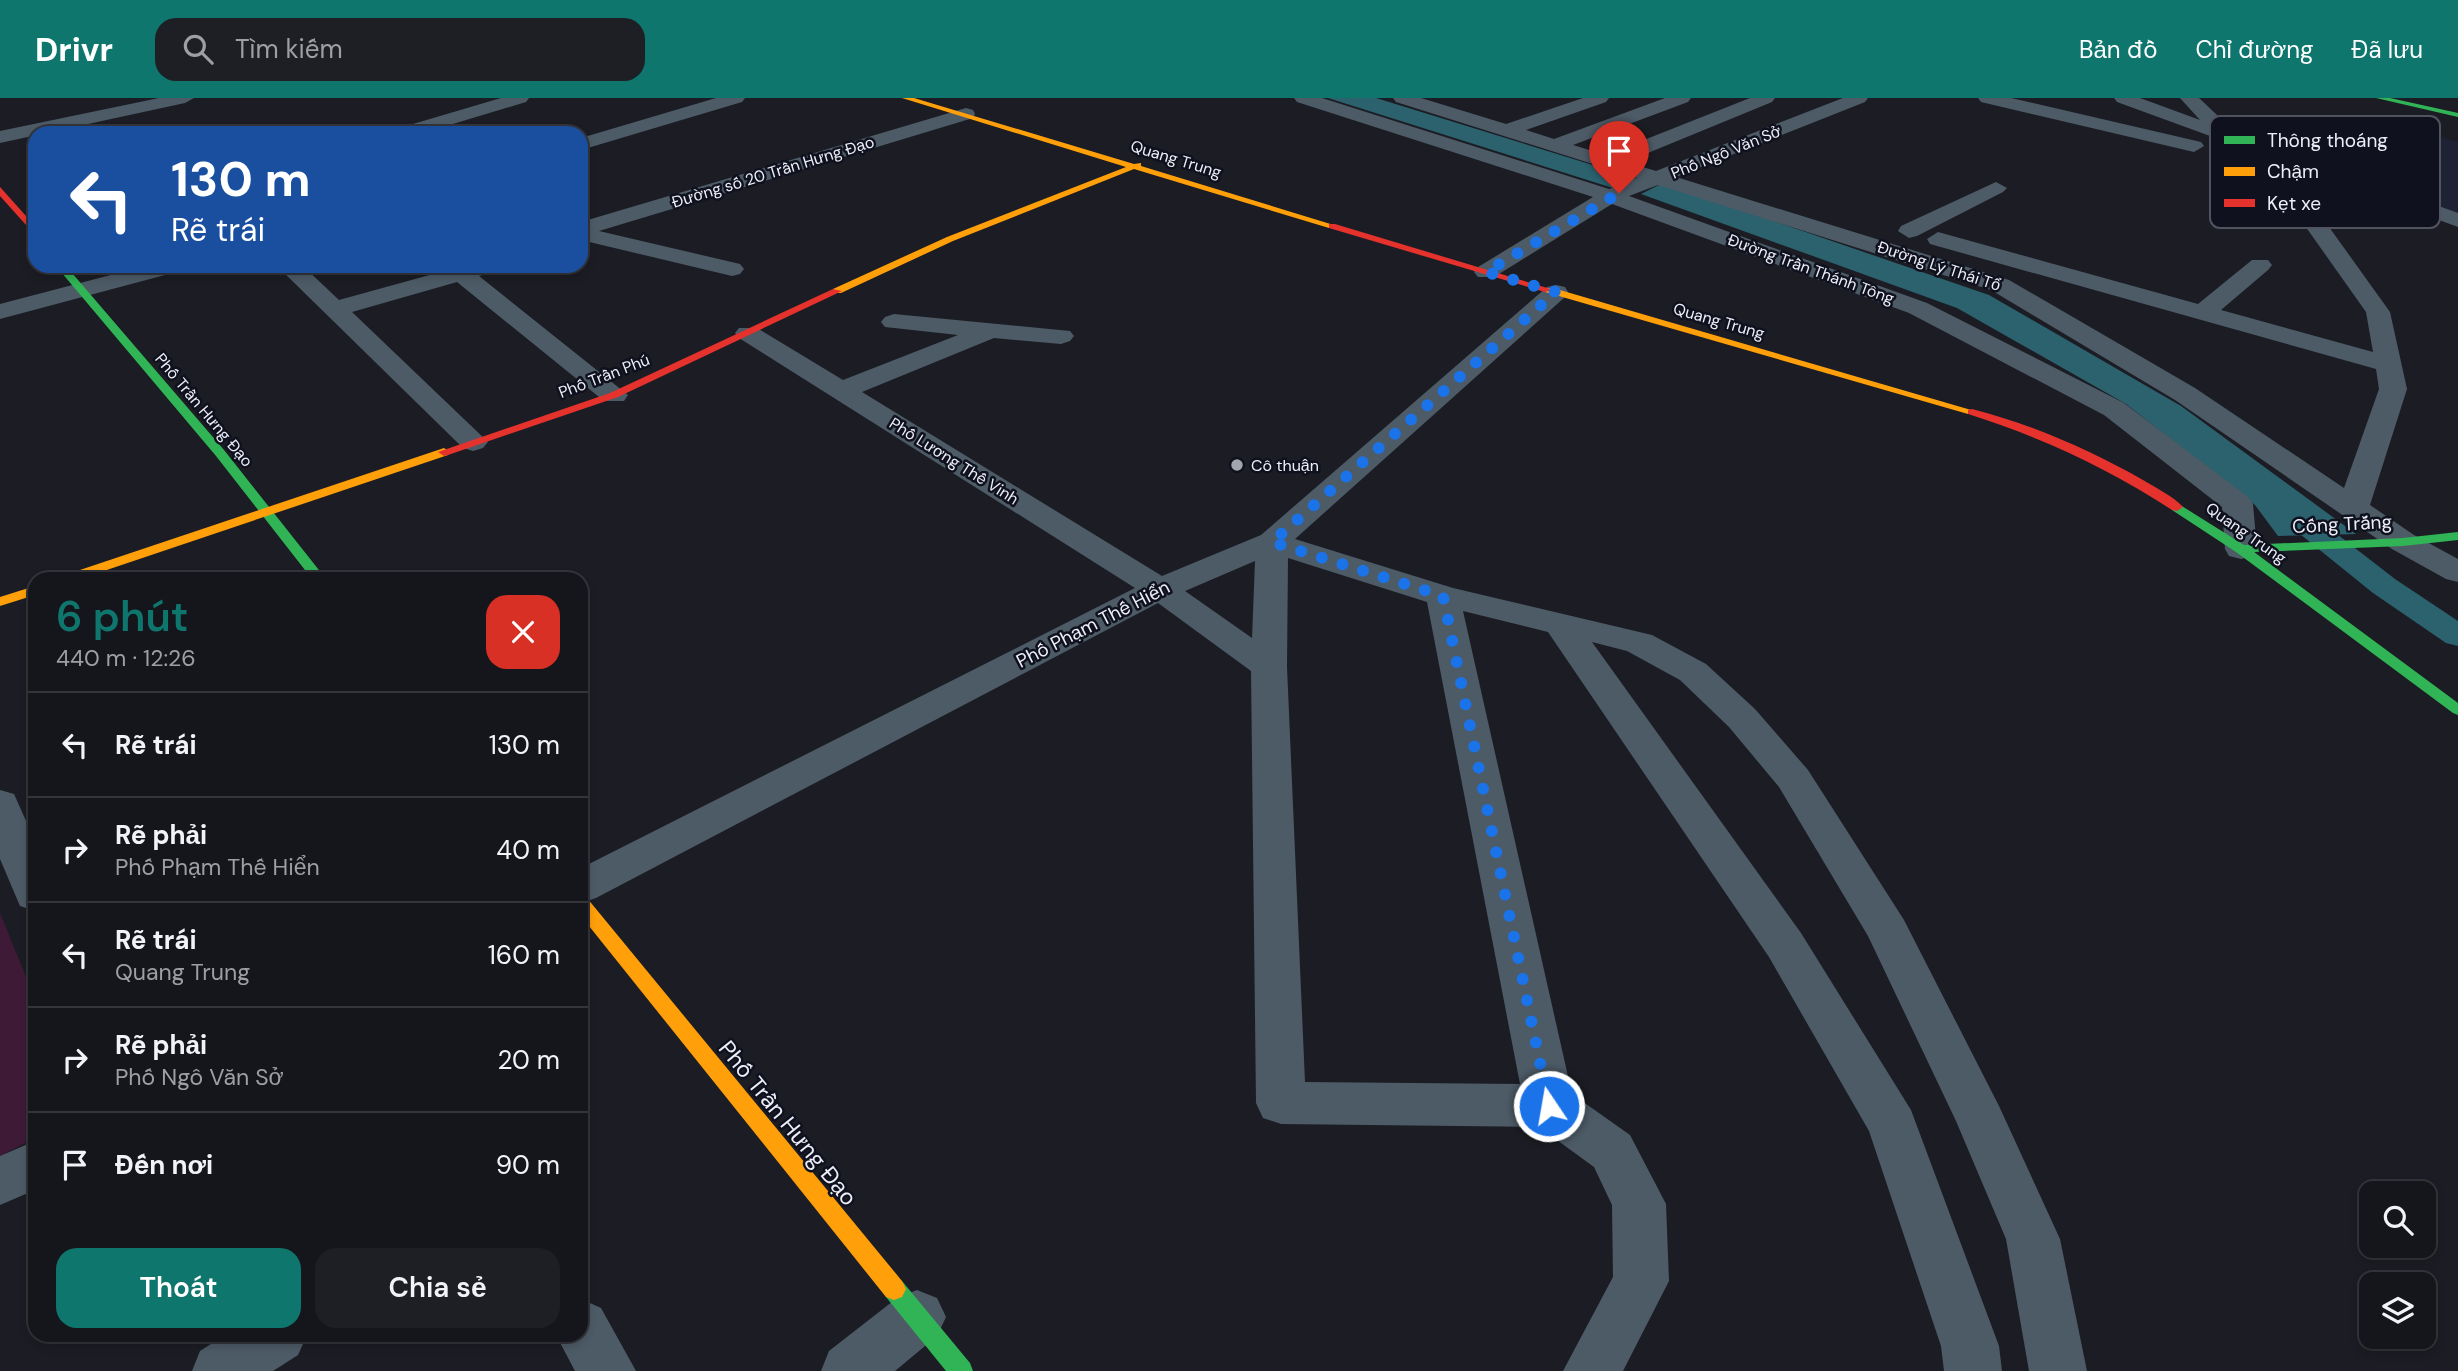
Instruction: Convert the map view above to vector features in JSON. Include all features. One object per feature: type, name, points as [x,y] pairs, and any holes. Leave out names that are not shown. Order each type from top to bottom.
[{"type":"street","points":[[51,126],[185,98]]},
{"type":"street","points":[[426,126],[520,98]]},
{"type":"street","points":[[588,142],[736,98]]},
{"type":"street","name":"Quang Trung","points":[[906,98],[1138,165],[1486,272],[2018,425],[2152,490],[2241,549],[2458,710]]},
{"type":"street","name":"Đường Trần Thánh Tông","points":[[1303,98],[1614,195],[1918,308],[2114,409],[2237,504],[2241,549]]},
{"type":"street","name":"Đường Lý Thái Tổ","points":[[1402,98],[1610,161],[1655,180],[2000,285],[2185,394],[2403,542],[2458,572]]},
{"type":"street","points":[[1509,130],[1600,98]]},
{"type":"street","points":[[1556,145],[1682,98]]},
{"type":"street","points":[[1610,161],[1766,98]]},
{"type":"street","name":"Phố Ngô Văn Sở","points":[[1486,272],[1614,195],[1859,98]]},
{"type":"street","points":[[1987,98],[2210,150]]},
{"type":"street","points":[[2123,98],[2210,129]]},
{"type":"street","points":[[2189,98],[2210,119]]},
{"type":"street","points":[[2380,98],[2458,115]]},
{"type":"street","points":[[117,112],[136,126]]},
{"type":"street","name":"Đường số 20 Trần Hưng Đạo","points":[[588,229],[966,114]]},
{"type":"street","points":[[0,137],[28,131]]},
{"type":"street","name":"Phố Trần Phú","points":[[88,572],[614,395],[950,239],[1138,165]]},
{"type":"street","points":[[1996,188],[1909,231],[2388,364]]},
{"type":"street","points":[[0,190],[28,221]]},
{"type":"street","points":[[2440,213],[2458,220]]},
{"type":"street","points":[[2318,228],[2378,312],[2393,389],[2353,508]]},
{"type":"street","points":[[588,233],[732,270]]},
{"type":"street","points":[[2202,313],[2259,265]]},
{"type":"street","name":"Phố Trần Hưng Đạo","points":[[66,273],[220,453],[313,572]]},
{"type":"street","points":[[0,312],[145,273]]},
{"type":"street","points":[[296,273],[473,442]]},
{"type":"street","points":[[335,309],[454,273]]},
{"type":"street","points":[[472,273],[614,395]]},
{"type":"street","name":"Phố Phạm Thế Hiển","points":[[588,883],[1160,589],[1272,542],[1556,292]]},
{"type":"street","points":[[894,322],[1061,336]]},
{"type":"street","points":[[841,391],[989,332]]},
{"type":"street","name":"Phố Lương Thế Vinh","points":[[748,333],[1160,589],[1269,667]]},
{"type":"street","name":"Cống Trắng","points":[[2241,549],[2403,542],[2458,536]]},
{"type":"street","points":[[1592,1371],[1641,1281],[1639,1204],[1612,1151],[1549,1106],[1281,1103],[1269,667],[1272,542],[1443,596],[1639,643],[1693,672],[1742,718],[1794,779],[1888,932],[1982,1121],[2032,1239],[2059,1371]]},
{"type":"street","points":[[0,602],[28,592]]},
{"type":"street","points":[[1443,596],[1549,1106]]},
{"type":"street","points":[[1560,623],[1785,944],[1893,1125],[1970,1346],[1973,1371]]},
{"type":"street","points":[[0,804],[28,877]]},
{"type":"street","name":"Phố Trần Hưng Đạo","points":[[588,912],[961,1371]]},
{"type":"street","points":[[0,1182],[28,1168]]},
{"type":"street","points":[[850,1371],[917,1317]]},
{"type":"street","points":[[588,1339],[607,1371]]},
{"type":"street","points":[[222,1371],[267,1342]]},
{"type":"shaded area","points":[[1328,98],[1376,98],[1638,179],[1616,189]]},
{"type":"shaded area","points":[[2440,137],[2458,142],[2458,217],[2440,210]]},
{"type":"shaded area","points":[[1663,183],[1989,295],[2181,406],[2356,534],[2278,536],[2255,505],[2126,404],[1957,308],[1641,194]]},
{"type":"shaded area","points":[[0,913],[28,982],[28,1142],[0,1156]]},
{"type":"waterway","points":[[2279,503],[2384,586],[2458,636]]},
{"type":"traffic: fast","points":[[2380,98],[2458,115]]},
{"type":"traffic: fast","points":[[67,273],[220,453],[314,572]]},
{"type":"traffic: fast","points":[[2177,507],[2241,549],[2458,710]]},
{"type":"traffic: fast","points":[[2241,549],[2403,542],[2458,536]]},
{"type":"traffic: fast","points":[[894,1289],[961,1371]]},
{"type":"traffic: slow","points":[[906,98],[1332,226]]},
{"type":"traffic: slow","points":[[837,291],[950,239],[1138,165]]},
{"type":"traffic: slow","points":[[1549,290],[1972,412]]},
{"type":"traffic: slow","points":[[88,572],[444,452]]},
{"type":"traffic: slow","points":[[0,602],[28,592]]},
{"type":"traffic: slow","points":[[588,912],[894,1289]]},
{"type":"traffic: jam","points":[[0,190],[28,224]]},
{"type":"traffic: jam","points":[[1332,226],[1549,290]]},
{"type":"traffic: jam","points":[[444,452],[614,395],[837,291]]},
{"type":"traffic: jam","points":[[1972,412],[2052,440],[2104,464],[2177,507]]},
{"type":"place","name":"Cô thuận","points":[[1237,465]]},
{"type":"route","points":[[1549,1106],[1443,596],[1272,542],[1556,292],[1486,272],[1619,193]]}]
